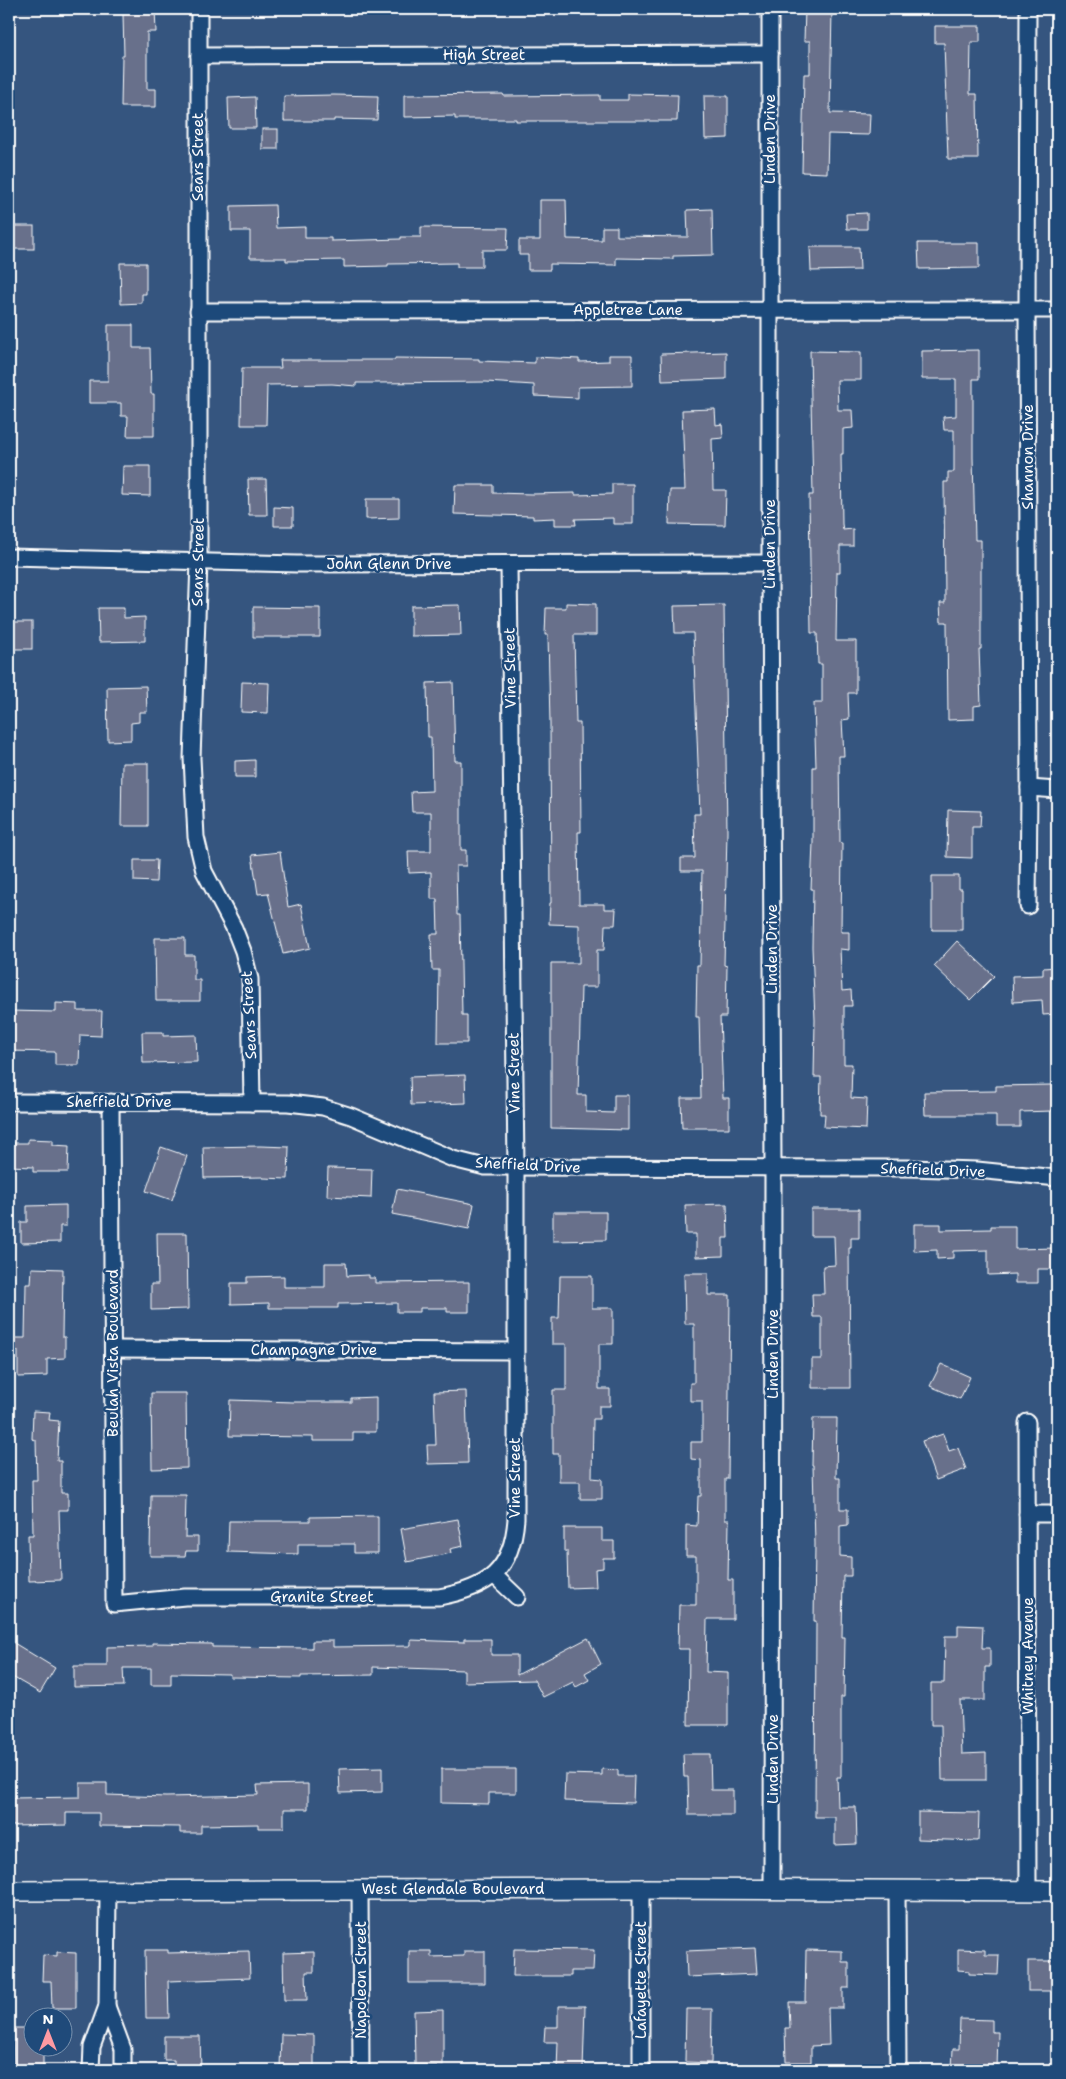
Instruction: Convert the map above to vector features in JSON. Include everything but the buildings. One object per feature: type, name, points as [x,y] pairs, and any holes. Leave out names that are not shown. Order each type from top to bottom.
[{"type":"street","name":"Sears Street","points":[[199,9],[199,562],[192,758],[196,837],[204,871],[244,951],[250,979],[252,1103]]},
{"type":"street","name":"Linden Drive","points":[[770,9],[773,1168],[772,1889]]},
{"type":"street","name":"Shannon Drive","points":[[1028,9],[1028,906]]},
{"type":"street","name":"High Street","points":[[199,56],[770,54]]},
{"type":"street","name":"Appletree Lane","points":[[198,311],[1057,310]]},
{"type":"street","name":"John Glenn Drive","points":[[9,557],[199,562],[770,563]]},
{"type":"street","name":"Vine Street","points":[[495,1576],[504,1563],[515,1534],[516,1168],[509,564]]},
{"type":"street","points":[[1029,788],[1057,790]]},
{"type":"street","name":"Sheffield Drive","points":[[9,1102],[288,1103],[323,1108],[351,1116],[453,1159],[485,1167],[909,1168],[977,1170],[1057,1178]]},
{"type":"street","name":"Beulah Vista Boulevard","points":[[111,1102],[114,1604]]},
{"type":"street","name":"Champagne Drive","points":[[113,1349],[515,1351]]},
{"type":"street","name":"Whitney Avenue","points":[[1027,1422],[1028,1891]]},
{"type":"street","points":[[1028,1514],[1057,1514]]},
{"type":"street","points":[[495,1576],[517,1597]]},
{"type":"street","name":"Granite Street","points":[[114,1604],[184,1597],[439,1597],[465,1592],[495,1576]]},
{"type":"street","name":"Napoleon Street","points":[[360,1889],[361,2070]]},
{"type":"street","name":"Lafayette Street","points":[[641,1889],[641,2070]]},
{"type":"street","name":"West Glendale Boulevard","points":[[9,1891],[772,1889],[1057,1891]]},
{"type":"street","points":[[91,2070],[92,2047],[107,2006],[108,1890]]},
{"type":"street","points":[[897,1890],[898,2070]]},
{"type":"street","points":[[107,2006],[123,2049],[123,2070]]}]
